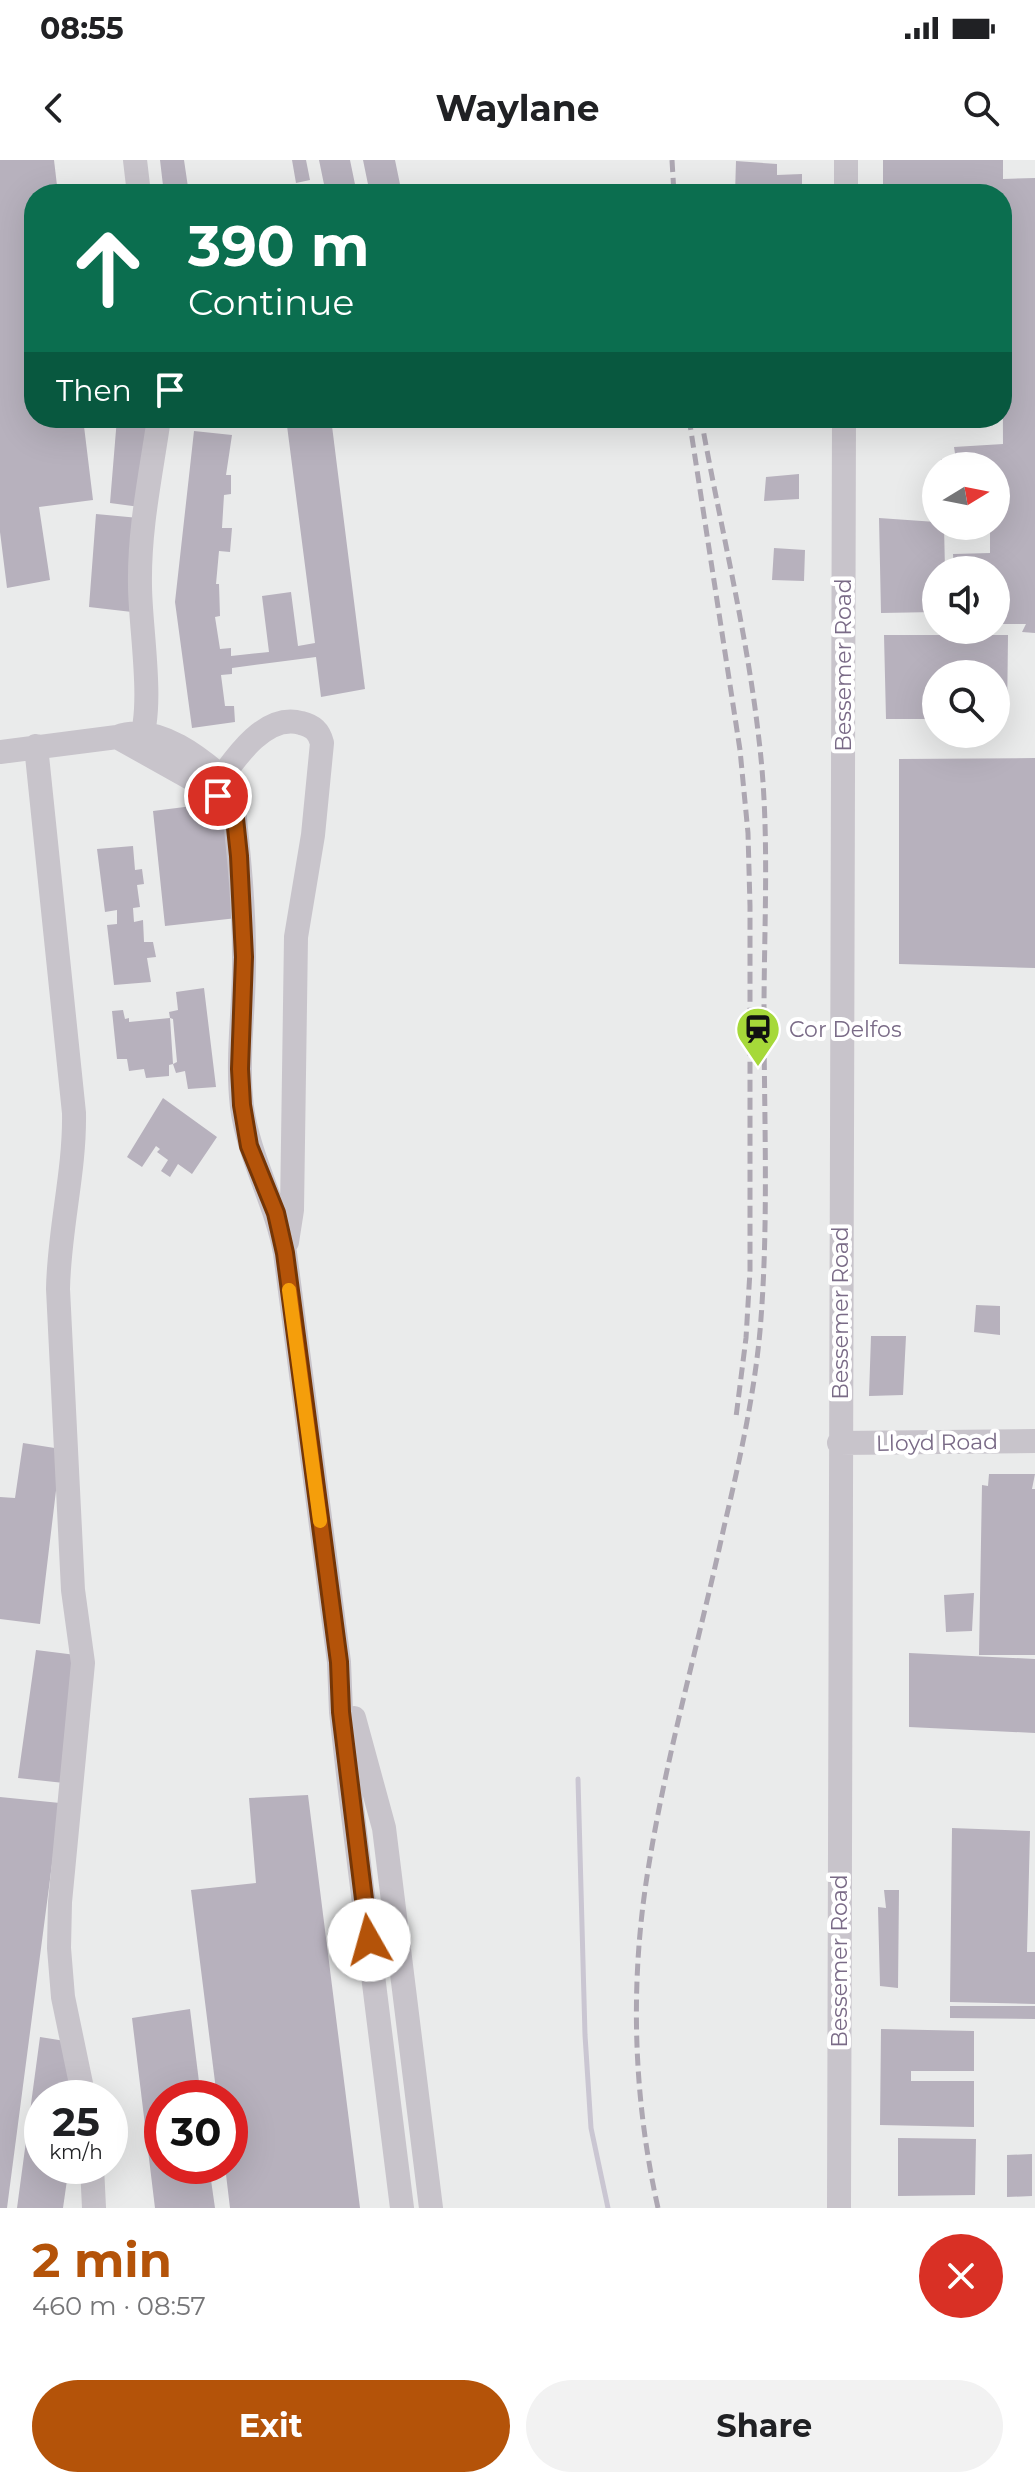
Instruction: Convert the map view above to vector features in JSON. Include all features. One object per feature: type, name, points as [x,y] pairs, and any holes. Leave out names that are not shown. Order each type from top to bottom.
[{"type":"street","points":[[135,160],[138,184]]},
{"type":"street","points":[[846,160],[846,184]]},
{"type":"street","points":[[133,740],[146,699],[140,569],[143,510],[157,428]]},
{"type":"street","name":"Bessemer Road","points":[[839,2208],[844,428]]},
{"type":"street","points":[[216,784],[256,737],[278,724],[300,722],[312,726],[321,737],[313,835],[296,937],[292,1210],[285,1253]]},
{"type":"street","points":[[0,752],[36,746],[133,740],[216,784],[234,809],[244,957],[240,1069],[242,1105],[249,1146],[276,1213],[285,1253],[339,1662],[349,1783],[402,2208]]},
{"type":"street","points":[[36,746],[73,1088],[74,1152],[58,1260],[58,1289],[73,1590],[83,1663],[60,1902],[59,1948],[63,1997],[80,2080]]},
{"type":"street","name":"Lloyd Road","points":[[839,1443],[1035,1441]]},
{"type":"street","points":[[339,1662],[384,1828],[431,2208]]},
{"type":"street","points":[[93,2184],[94,2208]]},
{"type":"shaded area","points":[[0,160],[1035,160],[1035,2208],[0,2208]]},
{"type":"building","points":[[0,160],[54,160],[57,184],[24,184],[24,428],[84,428],[93,500],[39,507],[50,580],[7,588],[0,532]]},
{"type":"building","points":[[160,160],[184,160],[188,184],[163,184]]},
{"type":"building","points":[[292,160],[306,160],[310,180],[296,183]]},
{"type":"building","points":[[319,160],[350,160],[355,184],[324,184]]},
{"type":"building","points":[[363,160],[395,160],[400,184],[368,184]]},
{"type":"building","points":[[883,160],[1003,160],[1003,179],[1035,178],[1035,633],[1022,632],[1026,624],[1010,624],[1010,556],[953,554],[990,553],[990,540],[1010,540],[1010,452],[955,452],[954,447],[1003,444],[1003,428],[1012,428],[1012,184],[883,184]]},
{"type":"building","points":[[736,161],[777,164],[777,175],[802,174],[802,184],[735,184]]},
{"type":"building","points":[[116,428],[148,428],[140,507],[110,503]]},
{"type":"building","points":[[287,428],[332,428],[365,689],[321,697],[316,657],[232,668],[232,674],[221,675],[225,706],[234,706],[235,722],[192,728],[175,602],[194,431],[232,435],[226,475],[231,475],[231,494],[224,495],[222,528],[232,528],[230,552],[219,551],[216,584],[219,584],[220,616],[215,617],[220,649],[231,648],[231,656],[269,652],[262,596],[291,592],[298,646],[315,643]]},
{"type":"building","points":[[799,474],[799,499],[764,501],[766,477]]},
{"type":"building","points":[[96,514],[139,518],[132,612],[89,607]]},
{"type":"building","points":[[879,518],[922,521],[922,540],[944,540],[945,556],[922,556],[922,612],[881,613]]},
{"type":"building","points":[[774,548],[805,550],[804,581],[772,580]]},
{"type":"building","points":[[884,635],[922,635],[922,644],[1008,644],[1008,660],[922,660],[922,719],[886,719]]},
{"type":"building","points":[[1035,758],[1035,968],[899,964],[899,759]]},
{"type":"building","points":[[224,802],[237,918],[165,926],[153,811]]},
{"type":"building","points":[[133,846],[135,870],[142,869],[144,884],[137,885],[140,907],[133,908],[134,922],[143,920],[144,942],[153,942],[156,957],[147,958],[151,982],[114,985],[107,925],[117,924],[117,910],[105,912],[97,849]]},
{"type":"building","points":[[204,988],[216,1087],[188,1089],[185,1071],[176,1073],[173,1064],[177,1062],[173,1019],[169,1012],[178,1010],[176,992]]},
{"type":"building","points":[[123,1010],[129,1022],[170,1018],[173,1064],[169,1065],[169,1076],[146,1078],[144,1069],[129,1071],[127,1059],[117,1059],[112,1011]]},
{"type":"building","points":[[163,1098],[217,1137],[192,1174],[178,1164],[170,1177],[161,1171],[168,1160],[157,1152],[160,1149],[156,1146],[142,1167],[127,1157]]},
{"type":"building","points":[[976,1305],[1000,1306],[1000,1335],[974,1332]]},
{"type":"building","points":[[871,1336],[906,1336],[903,1395],[869,1396]]},
{"type":"building","points":[[23,1443],[61,1449],[40,1624],[0,1619],[0,1497],[15,1498]]},
{"type":"building","points":[[989,1474],[1035,1474],[1032,1489],[1035,1489],[1035,1655],[979,1655],[982,1485],[988,1486]]},
{"type":"building","points":[[974,1593],[972,1631],[946,1632],[944,1595]]},
{"type":"building","points":[[36,1650],[76,1655],[64,1783],[18,1778]]},
{"type":"building","points":[[909,1653],[1035,1659],[1035,1733],[909,1727]]},
{"type":"building","points":[[308,1795],[360,2208],[230,2208],[227,2184],[248,2184],[248,2080],[215,2080],[191,1890],[256,1883],[249,1798]]},
{"type":"building","points":[[0,1797],[60,1803],[7,2208],[0,2208]]},
{"type":"building","points":[[952,1828],[1030,1831],[1027,1952],[1035,1952],[1035,2004],[950,2002]]},
{"type":"building","points":[[884,1890],[899,1890],[898,1988],[880,1986],[878,1907],[886,1908]]},
{"type":"building","points":[[950,2006],[1035,2006],[1035,2019],[950,2018]]},
{"type":"building","points":[[190,2009],[199,2080],[144,2080],[144,2117],[132,2018]]},
{"type":"building","points":[[881,2029],[974,2031],[974,2071],[911,2071],[911,2081],[974,2081],[974,2127],[880,2125]]},
{"type":"building","points":[[40,2037],[84,2044],[80,2080],[34,2080]]},
{"type":"building","points":[[898,2138],[976,2139],[975,2195],[898,2196]]},
{"type":"building","points":[[1032,2154],[1032,2196],[1007,2197],[1007,2155]]},
{"type":"building","points":[[24,2156],[24,2184],[66,2184],[63,2208],[17,2208]]},
{"type":"building","points":[[152,2184],[212,2184],[215,2208],[155,2208]]},
{"type":"waterway","points":[[578,1779],[585,2035],[591,2128],[608,2208]]},
{"type":"railway","points":[[672,160],[673,184]]},
{"type":"railway","points":[[691,428],[740,750],[748,833],[750,1271],[746,1338],[736,1417]]},
{"type":"railway","points":[[658,2208],[639,2087],[636,2005],[641,1924],[662,1793],[750,1405],[760,1331],[764,1251],[766,876],[762,774],[748,659],[703,428]]},
{"type":"slow traffic","points":[[289,1290],[320,1521]]},
{"type":"place","name":"Cor Delfos","points":[[758,1068]]},
{"type":"route","points":[[218,796],[232,803],[239,856],[244,957],[240,1069],[242,1105],[249,1146],[276,1213],[285,1253],[339,1662],[341,1712],[369,1940]]}]
